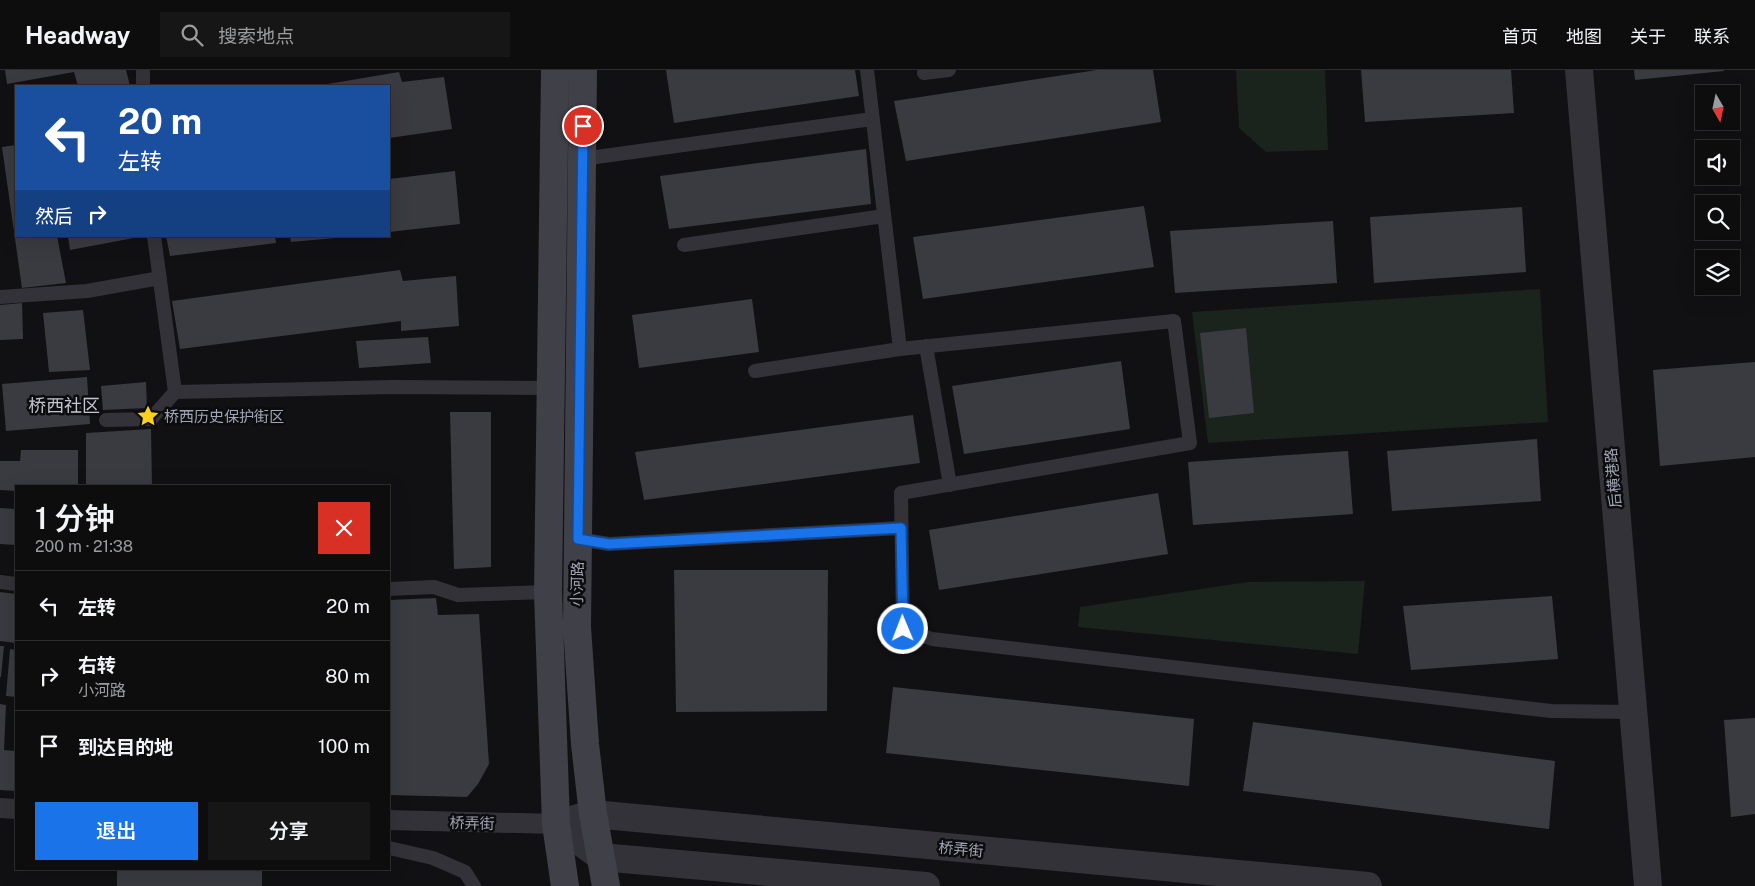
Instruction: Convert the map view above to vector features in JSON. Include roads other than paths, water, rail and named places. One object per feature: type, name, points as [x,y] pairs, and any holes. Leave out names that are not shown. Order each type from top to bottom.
[{"type":"main road","name":"小河路","points":[[555,70],[548,592],[556,824],[565,886]]},
{"type":"main road","name":"小河路","points":[[583,70],[577,627],[585,744],[593,814],[606,886]]},
{"type":"street","name":"后横港路","points":[[1579,70],[1648,886]]},
{"type":"street","points":[[0,808],[15,809]]},
{"type":"street","name":"桥弄街","points":[[390,820],[556,824],[593,814],[1368,886]]},
{"type":"street","points":[[556,824],[601,857],[926,886]]},
{"type":"lane","points":[[143,70],[143,85]]},
{"type":"lane","points":[[867,70],[900,349]]},
{"type":"lane","points":[[924,74],[949,70]]},
{"type":"lane","points":[[582,159],[872,119]]},
{"type":"lane","points":[[684,246],[884,216]]},
{"type":"lane","points":[[154,237],[175,392]]},
{"type":"lane","points":[[0,297],[87,291],[160,278]]},
{"type":"lane","points":[[755,371],[900,349],[1174,321],[1190,444],[901,493],[903,629],[932,639],[1551,711],[1632,712]]},
{"type":"lane","points":[[926,346],[950,485]]},
{"type":"lane","points":[[106,420],[151,419],[175,392],[392,387],[551,388]]},
{"type":"lane","points":[[578,539],[609,544],[901,528]]},
{"type":"lane","points":[[0,582],[15,584]]},
{"type":"lane","points":[[390,589],[434,587],[458,595],[548,592]]},
{"type":"lane","points":[[390,848],[433,858],[464,872],[474,886]]},
{"type":"place","name":"桥西历史保护街区","points":[[148,416]]},
{"type":"district","name":"桥西社区","points":[[64,405]]}]
